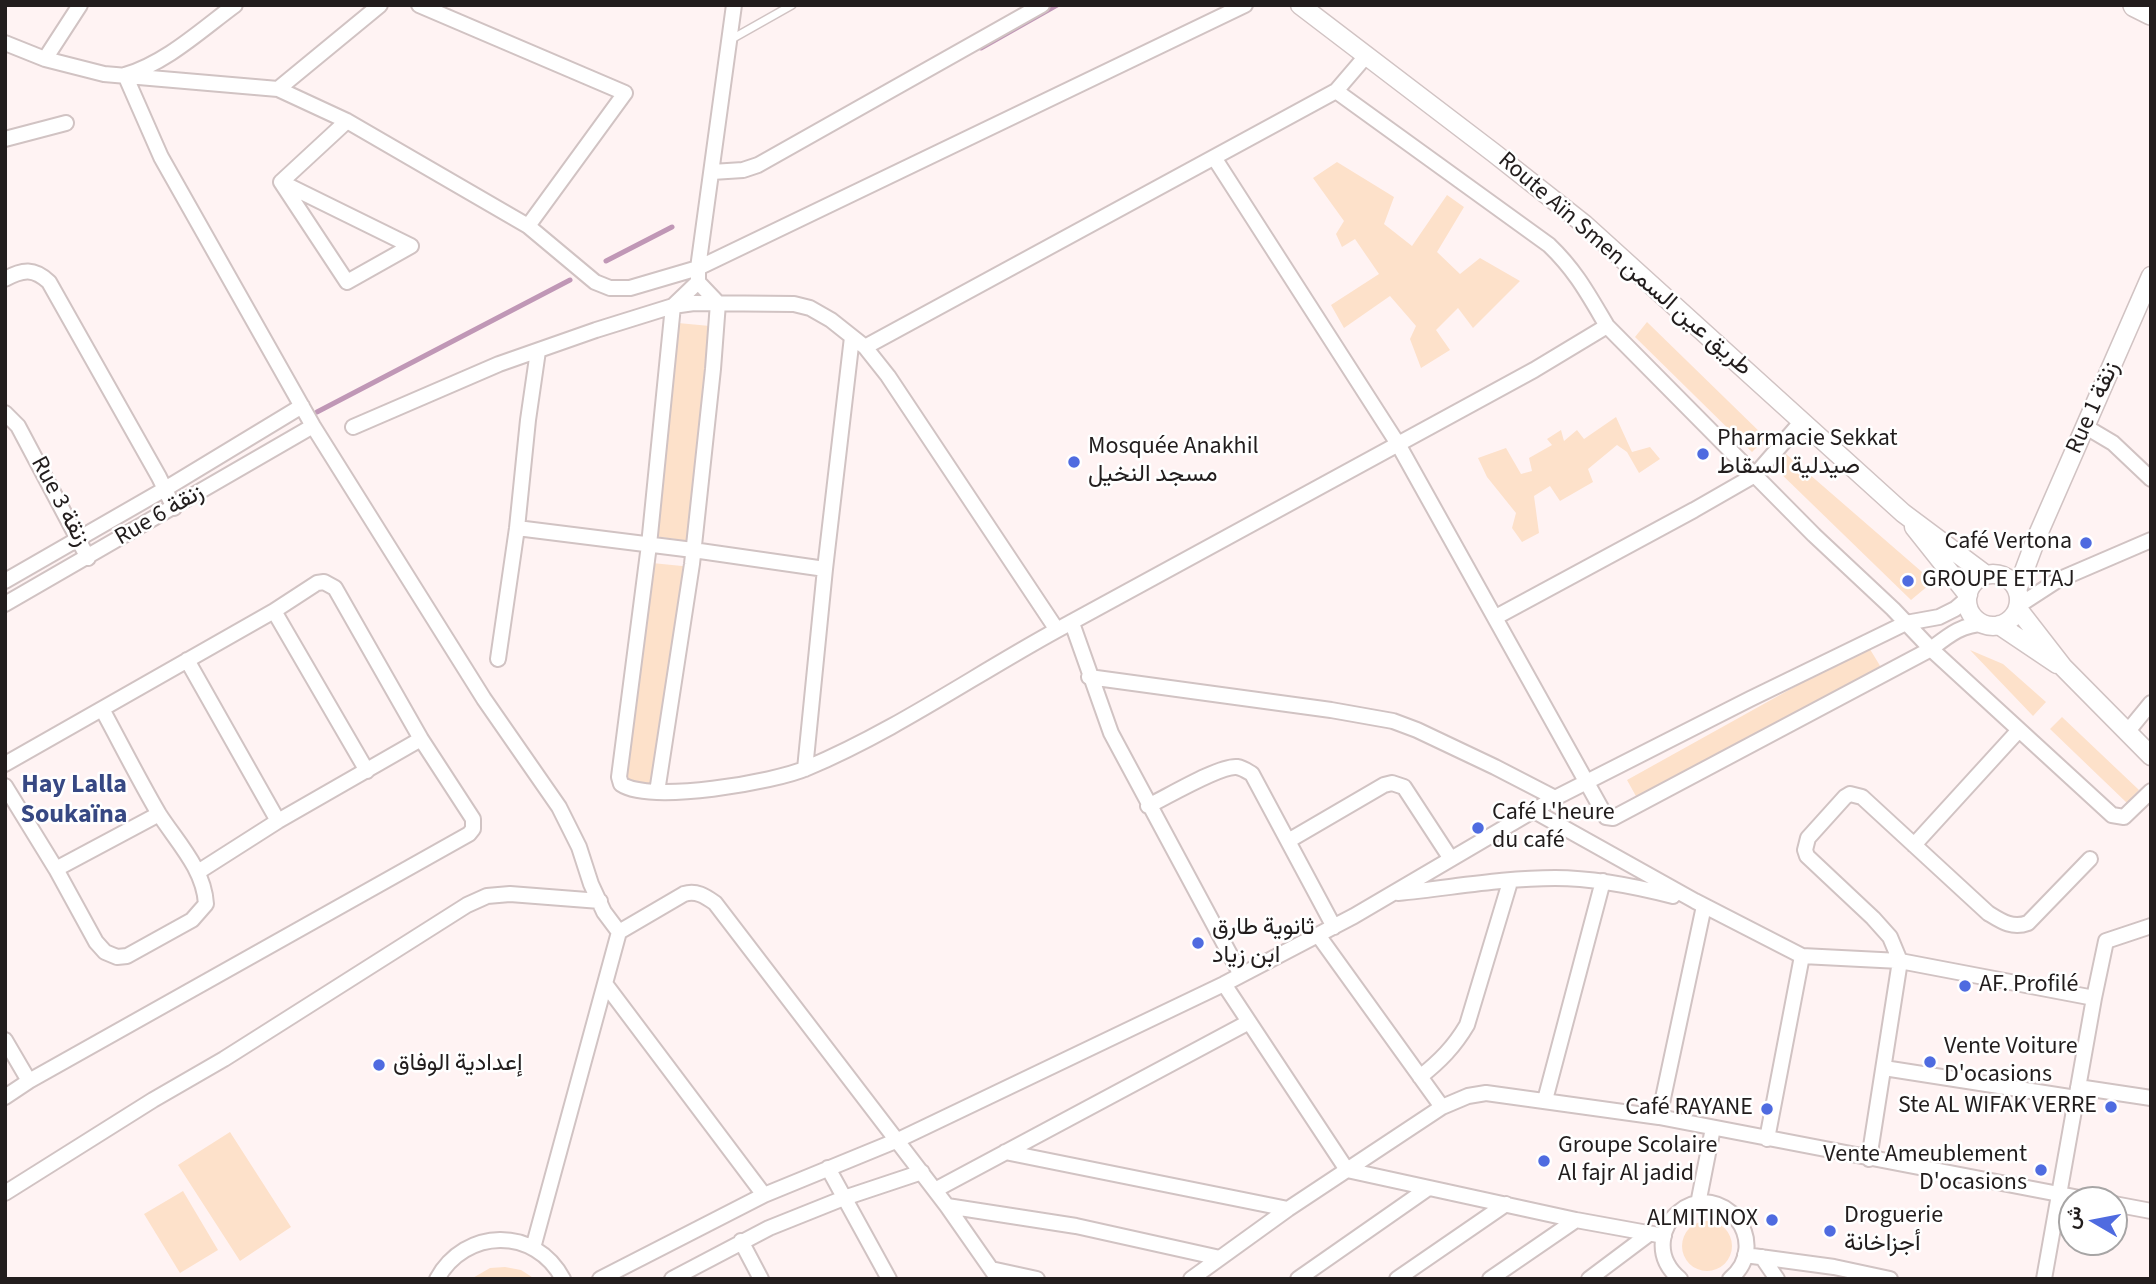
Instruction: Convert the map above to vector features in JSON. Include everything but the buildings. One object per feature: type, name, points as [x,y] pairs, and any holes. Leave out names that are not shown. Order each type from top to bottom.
[{"type":"highway","points":[[2135,5],[2151,13]]},
{"type":"street","points":[[46,59],[80,5]]},
{"type":"street","points":[[125,75],[142,71],[236,5]]},
{"type":"street","points":[[278,89],[380,5]]},
{"type":"street","points":[[419,5],[625,93],[528,226]]},
{"type":"street","points":[[734,5],[698,275],[673,306],[649,545],[619,777],[624,787],[657,792],[724,787],[769,780],[805,769],[926,708],[1057,630],[1534,370],[1607,326]]},
{"type":"street","points":[[712,172],[743,170],[758,165],[1042,5]]},
{"type":"street","points":[[5,43],[46,59],[104,74],[278,89],[347,121],[528,226],[602,286],[629,288],[698,275],[1245,5]]},
{"type":"street","name":"Route Aïn Smen طريق عين السمن","points":[[1300,5],[1584,224],[1903,513],[1994,575]]},
{"type":"street","points":[[865,347],[1336,92],[1366,56]]},
{"type":"street","points":[[125,75],[161,156],[313,426],[484,699],[559,807],[579,847],[604,912],[619,932]]},
{"type":"street","points":[[1336,92],[1549,245],[1570,265],[1607,326],[1931,649],[2112,815],[2124,817],[2151,791]]},
{"type":"street","points":[[282,182],[347,121]]},
{"type":"street","points":[[5,139],[65,123]]},
{"type":"street","points":[[1215,159],[1398,444],[1496,617],[1603,815],[1613,818],[1931,649],[1955,630],[1969,625],[1992,625],[2012,618],[2018,601],[2058,580],[2151,540]]},
{"type":"street","points":[[282,182],[364,223],[411,246],[347,282],[282,182]]},
{"type":"street","points":[[5,279],[23,271],[39,273],[49,282],[166,489],[174,508]]},
{"type":"street","points":[[657,792],[693,550],[713,369],[718,303],[698,275]]},
{"type":"street","name":"Rue 1 زنقة","points":[[2018,601],[2036,539],[2151,276]]},
{"type":"street","points":[[353,427],[499,364],[673,306],[718,303],[794,304],[810,308],[831,320],[865,347],[888,376],[1057,630]]},
{"type":"street","points":[[805,769],[852,337]]},
{"type":"street","points":[[498,659],[538,351]]},
{"type":"street","name":"Rue 6 زنقة","points":[[5,580],[166,489],[302,406]]},
{"type":"street","name":"Rue 3 زنقة","points":[[5,413],[18,426],[88,558]]},
{"type":"street","points":[[1496,617],[1755,475],[1802,421]]},
{"type":"street","name":"Rue 6 زنقة","points":[[5,604],[313,426]]},
{"type":"street","points":[[2086,428],[2113,443],[2151,479]]},
{"type":"street","name":"Route Aïn Smen طريق عين السمن","points":[[1903,513],[1968,596]]},
{"type":"street","points":[[517,528],[825,569]]},
{"type":"street","name":"Rue 1 زنقة","points":[[1994,575],[2036,539]]},
{"type":"street","points":[[600,1279],[764,1195],[898,1140],[1224,984],[1334,927],[1555,798],[1906,623],[1940,617],[1955,609],[1968,596],[1974,582],[1994,575],[2011,581],[2018,601],[2063,667],[2151,756]]},
{"type":"street","points":[[5,764],[274,611],[317,583],[329,583],[335,587],[421,739],[473,819],[473,830],[469,834],[5,1097]]},
{"type":"street","points":[[1968,596],[1971,613],[1976,619],[1992,625],[2063,667]]},
{"type":"street","points":[[274,611],[367,771]]},
{"type":"street","points":[[1072,623],[1111,733],[1241,975]]},
{"type":"street","points":[[187,660],[278,821]]},
{"type":"street","points":[[1089,677],[1393,721],[1495,767],[1555,798]]},
{"type":"street","points":[[2127,731],[2151,703]]},
{"type":"street","points":[[5,786],[56,869],[96,942],[105,952],[117,957],[127,956],[192,920],[206,904],[206,894],[198,872],[159,814],[102,709]]},
{"type":"street","points":[[1914,845],[2019,730]]},
{"type":"street","points":[[198,872],[278,821],[421,739]]},
{"type":"street","points":[[1148,806],[1225,768],[1246,769],[1252,775],[1334,927]]},
{"type":"street","points":[[1288,841],[1384,785],[1392,783],[1404,787],[1451,859]]},
{"type":"street","points":[[1868,1158],[1900,961],[1890,937],[1807,856],[1805,845],[1817,828],[1845,797],[1850,794],[1862,797],[1988,913],[2011,925],[2021,926],[2028,923],[2090,859]]},
{"type":"street","points":[[1534,810],[1699,904],[1802,956],[1900,961],[2094,998]]},
{"type":"street","points":[[56,869],[159,814]]},
{"type":"street","points":[[1391,894],[1555,878],[1638,886],[1699,904]]},
{"type":"street","points":[[1420,1077],[1441,1061],[1456,1044],[1467,1025],[1510,881]]},
{"type":"street","points":[[1545,1100],[1603,881]]},
{"type":"street","points":[[533,1248],[619,932],[689,892],[704,895],[715,903],[898,1140],[995,1274],[1037,1279]]},
{"type":"street","points":[[5,1193],[225,1059],[467,905],[487,897],[510,894],[600,901]]},
{"type":"street","points":[[1660,1117],[1699,904]]},
{"type":"street","points":[[2060,1186],[2106,941],[2151,926]]},
{"type":"street","points":[[1318,935],[1442,1107]]},
{"type":"street","points":[[1767,1139],[1802,956]]},
{"type":"street","points":[[1224,984],[1347,1170],[1427,1189],[1656,1235]]},
{"type":"street","points":[[606,985],[764,1195]]},
{"type":"street","points":[[935,1190],[1249,1022]]},
{"type":"street","points":[[5,1040],[29,1081]]},
{"type":"street","points":[[1884,1068],[2077,1093],[2151,1098]]},
{"type":"street","points":[[1191,1279],[1289,1209],[1442,1107],[1468,1096],[1486,1093],[1660,1117],[2058,1194]]},
{"type":"street","points":[[1699,1203],[1713,1128]]},
{"type":"street","points":[[1005,1152],[1289,1209]]},
{"type":"street","points":[[828,1168],[889,1279]]},
{"type":"street","points":[[672,1279],[769,1228],[844,1198],[922,1172]]},
{"type":"street","points":[[1298,1279],[1427,1189]]},
{"type":"street","points":[[2044,1279],[2058,1200]]},
{"type":"street","points":[[1589,1279],[1656,1235],[1682,1209],[1699,1203],[1718,1205],[1735,1217],[1745,1234],[1745,1255],[1739,1269],[1730,1279]]},
{"type":"street","points":[[1397,1279],[1506,1204]]},
{"type":"street","points":[[947,1206],[1076,1226],[1220,1258]]},
{"type":"street","points":[[2128,1207],[2151,1211]]},
{"type":"street","points":[[1490,1279],[1576,1220]]},
{"type":"street","points":[[1656,1235],[1665,1260],[1680,1279]]},
{"type":"street","points":[[437,1279],[449,1261],[467,1248],[488,1240],[511,1240],[533,1248],[549,1259],[563,1279]]},
{"type":"street","points":[[741,1241],[761,1279]]},
{"type":"street","points":[[1745,1255],[1762,1256],[1838,1273],[1890,1279]]},
{"type":"street","points":[[1762,1256],[1777,1279]]},
{"type":"lane","points":[[730,40],[792,5]]},
{"type":"shaded area","points":[[1337,162],[1394,197],[1384,224],[1412,246],[1447,195],[1464,207],[1437,252],[1460,274],[1480,258],[1520,281],[1473,328],[1458,308],[1436,330],[1450,350],[1421,368],[1410,339],[1416,326],[1390,296],[1344,328],[1331,305],[1379,274],[1355,239],[1342,247],[1336,234],[1344,221],[1313,178]]},
{"type":"shaded area","points":[[1647,322],[1766,438],[1752,452],[1635,337]]},
{"type":"shaded area","points":[[678,323],[710,326],[695,542],[653,536]]},
{"type":"shaded area","points":[[1616,417],[1632,452],[1650,447],[1660,459],[1639,473],[1627,452],[1617,445],[1588,469],[1593,482],[1560,501],[1550,486],[1534,496],[1539,533],[1522,542],[1512,528],[1516,513],[1487,477],[1478,458],[1506,448],[1521,474],[1532,471],[1529,458],[1552,445],[1547,439],[1561,430],[1564,441],[1577,430],[1584,439]]},
{"type":"shaded area","points":[[1786,454],[1922,572],[1929,585],[1911,600],[1774,467]]},
{"type":"shaded area","points":[[652,563],[692,567],[653,786],[624,782]]},
{"type":"shaded area","points":[[1868,646],[1882,669],[1637,798],[1627,780]]},
{"type":"shaded area","points":[[1970,650],[2003,664],[2046,702],[2033,716]]},
{"type":"shaded area","points":[[2062,717],[2139,790],[2127,803],[2050,729]]},
{"type":"shaded area","points":[[230,1132],[291,1227],[240,1261],[178,1165]]},
{"type":"shaded area","points":[[183,1191],[218,1250],[180,1273],[144,1214]]},
{"type":"shaded area","points":[[1707,1221],[1725,1228],[1732,1246],[1725,1264],[1707,1271],[1689,1264],[1682,1246],[1689,1228]]},
{"type":"shaded area","points":[[490,1268],[521,1270],[535,1279],[471,1279]]},
{"type":"waterway","points":[[981,48],[1057,5]]},
{"type":"waterway","points":[[606,261],[672,227]]},
{"type":"waterway","points":[[317,412],[570,280]]},
{"type":"place","name":"Pharmacie Sekkat صيدلية السقاط","points":[[1703,454]]},
{"type":"place","name":"Mosquée Anakhil مسجد النخيل","points":[[1074,462]]},
{"type":"place","name":"Café Vertona","points":[[2086,543]]},
{"type":"place","name":"GROUPE ETTAJ","points":[[1908,581]]},
{"type":"place","name":"Café L'heure du café","points":[[1478,828]]},
{"type":"place","name":"ثانوية طارق ابن زياد","points":[[1198,943]]},
{"type":"place","name":"AF. Profilé","points":[[1965,986]]},
{"type":"place","name":"Vente Voiture D'ocasions","points":[[1930,1062]]},
{"type":"place","name":"إعدادية الوفاق","points":[[379,1065]]},
{"type":"place","name":"Ste AL WIFAK VERRE","points":[[2111,1107]]},
{"type":"place","name":"Café RAYANE","points":[[1767,1109]]},
{"type":"place","name":"Groupe Scolaire Al fajr Al jadid","points":[[1544,1161]]},
{"type":"place","name":"Vente Ameublement D'ocasions","points":[[2041,1170]]},
{"type":"place","name":"ALMITINOX","points":[[1772,1220]]},
{"type":"place","name":"Droguerie أجزاخانة","points":[[1830,1231]]},
{"type":"district","name":"Hay Lalla Soukaïna","points":[[74,801]]}]
